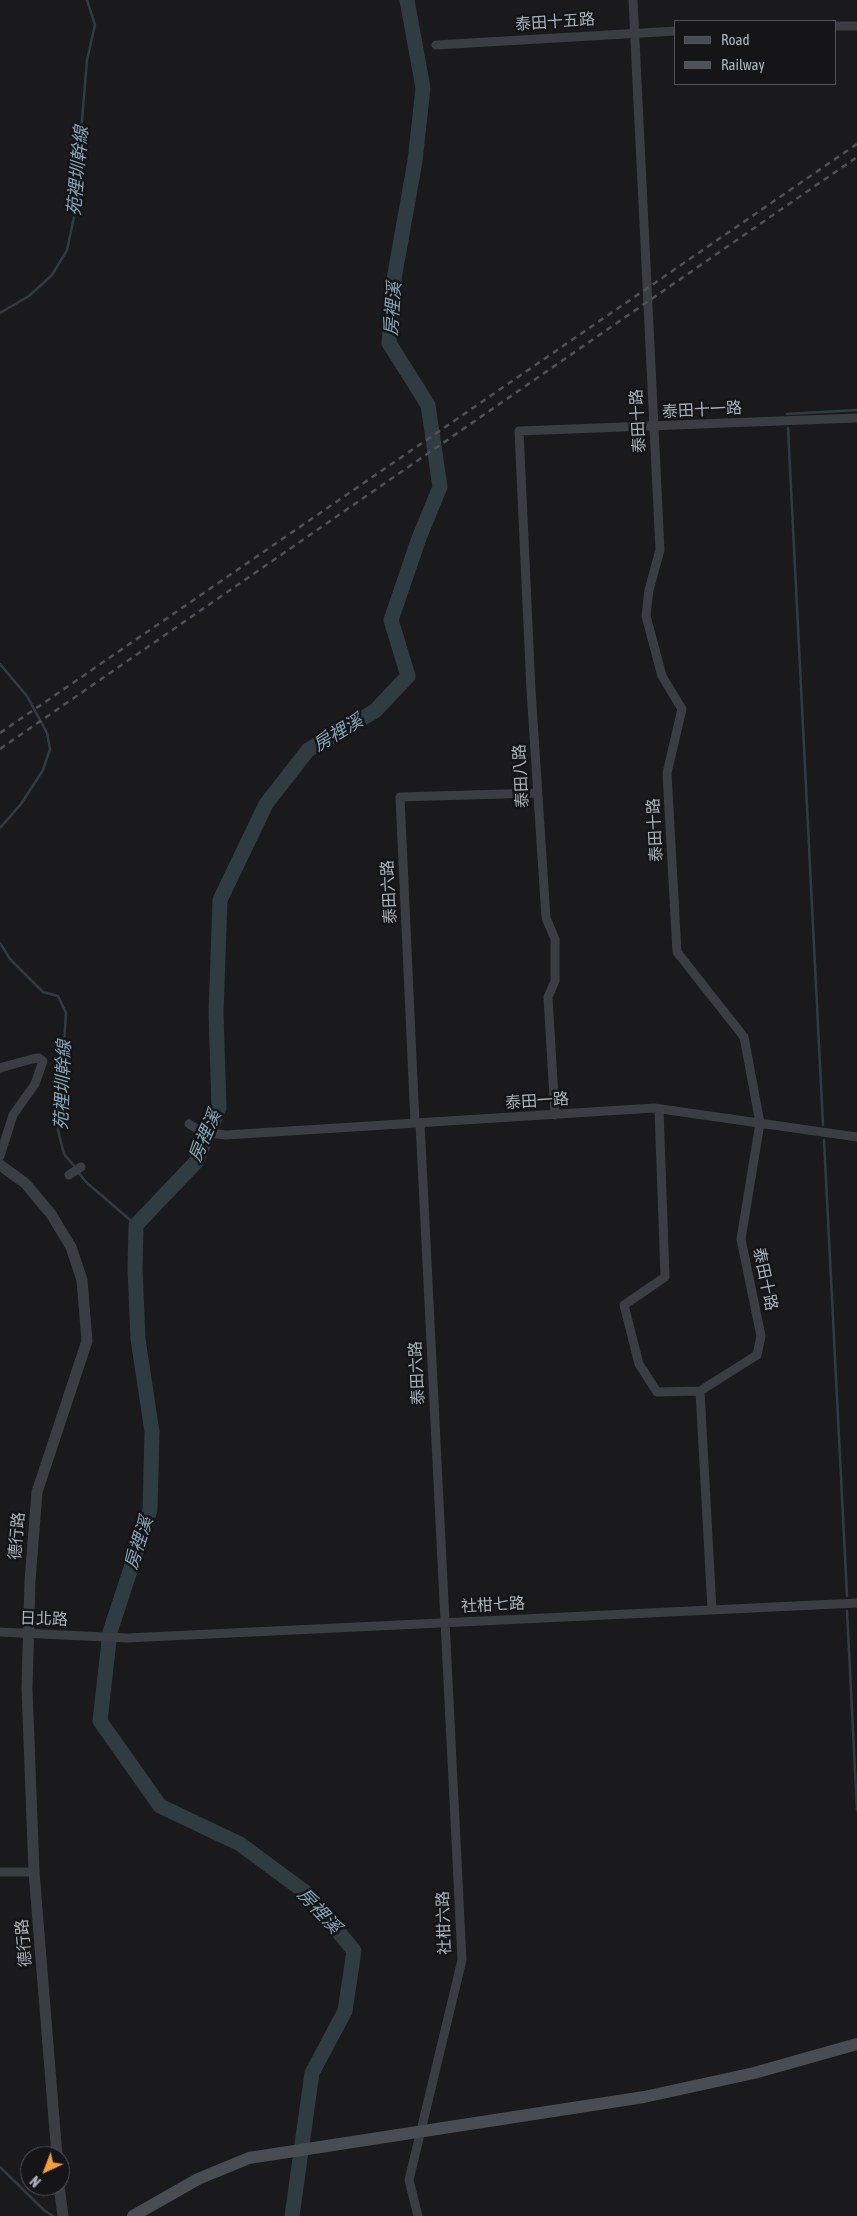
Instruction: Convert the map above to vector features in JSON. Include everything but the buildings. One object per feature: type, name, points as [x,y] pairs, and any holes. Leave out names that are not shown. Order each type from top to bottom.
[{"type":"main road","points":[[134,2216],[198,2179],[249,2158],[329,2144],[644,2097],[754,2073],[857,2044]]},
{"type":"street","name":"泰田十路","points":[[633,0],[660,550],[649,590],[646,616],[662,676],[682,709],[667,773],[677,952],[744,1037],[760,1123],[741,1239],[761,1336],[757,1355],[700,1391]]},
{"type":"street","points":[[837,26],[857,26]]},
{"type":"street","name":"泰田十五路","points":[[436,45],[674,31]]},
{"type":"street","name":"泰田十一路","points":[[519,431],[654,428],[857,418]]},
{"type":"street","name":"泰田八路","points":[[519,431],[537,793],[546,918],[555,939],[555,981],[548,997],[555,1115]]},
{"type":"street","name":"泰田六路","points":[[444,1622],[400,797],[537,793]]},
{"type":"street","points":[[0,1068],[32,1059],[39,1058],[43,1061],[35,1084],[10,1122],[0,1156]]},
{"type":"street","points":[[659,1109],[665,1277],[624,1306],[639,1364],[657,1392],[700,1391],[712,1610]]},
{"type":"street","name":"泰田一路","points":[[189,1124],[202,1132],[218,1135],[659,1109],[857,1138]]},
{"type":"street","name":"德行路","points":[[0,1165],[25,1183],[51,1214],[70,1247],[82,1280],[87,1341],[37,1492],[30,1581],[27,1688],[34,1872],[56,2146]]},
{"type":"street","points":[[70,1176],[81,1167]]},
{"type":"street","name":"社柑七路","points":[[87,1635],[131,1637],[857,1603]]},
{"type":"street","name":"社柑六路","points":[[418,2216],[409,2180],[462,1960],[444,1622]]},
{"type":"street","name":"日北路","points":[[0,1632],[87,1635]]},
{"type":"street","points":[[0,1872],[34,1872]]},
{"type":"street","points":[[60,2196],[63,2216]]},
{"type":"waterway","name":"苑裡圳幹線","points":[[0,313],[29,296],[52,275],[67,250],[74,217],[87,60],[95,25],[87,0]]},
{"type":"waterway","name":"房裡溪","points":[[292,2216],[312,2073],[345,2011],[354,1951],[309,1895],[240,1844],[160,1806],[100,1721],[110,1632],[150,1510],[152,1432],[138,1339],[135,1268],[136,1225],[196,1162],[219,1108],[216,1013],[220,900],[266,804],[308,750],[375,711],[408,676],[391,620],[419,538],[440,487],[428,405],[389,343],[394,279],[415,161],[423,88],[407,0]]},
{"type":"waterway","points":[[787,414],[857,410]]},
{"type":"waterway","points":[[788,428],[823,1125]]},
{"type":"waterway","name":"苑裡圳幹線","points":[[0,664],[27,696],[47,733],[50,749],[43,770],[21,804],[0,828]]},
{"type":"waterway","name":"苑裡圳幹線","points":[[0,943],[10,959],[43,992],[58,996],[66,1013],[58,1130],[64,1154],[75,1167]]},
{"type":"waterway","points":[[824,1140],[847,1596]]},
{"type":"waterway","name":"苑裡圳幹線","points":[[78,1172],[86,1182],[136,1225]]},
{"type":"waterway","points":[[847,1611],[857,1810]]},
{"type":"waterway","points":[[0,2167],[45,2211],[53,2216]]},
{"type":"railway","points":[[0,733],[857,144]]},
{"type":"railway","points":[[0,749],[857,157]]}]
